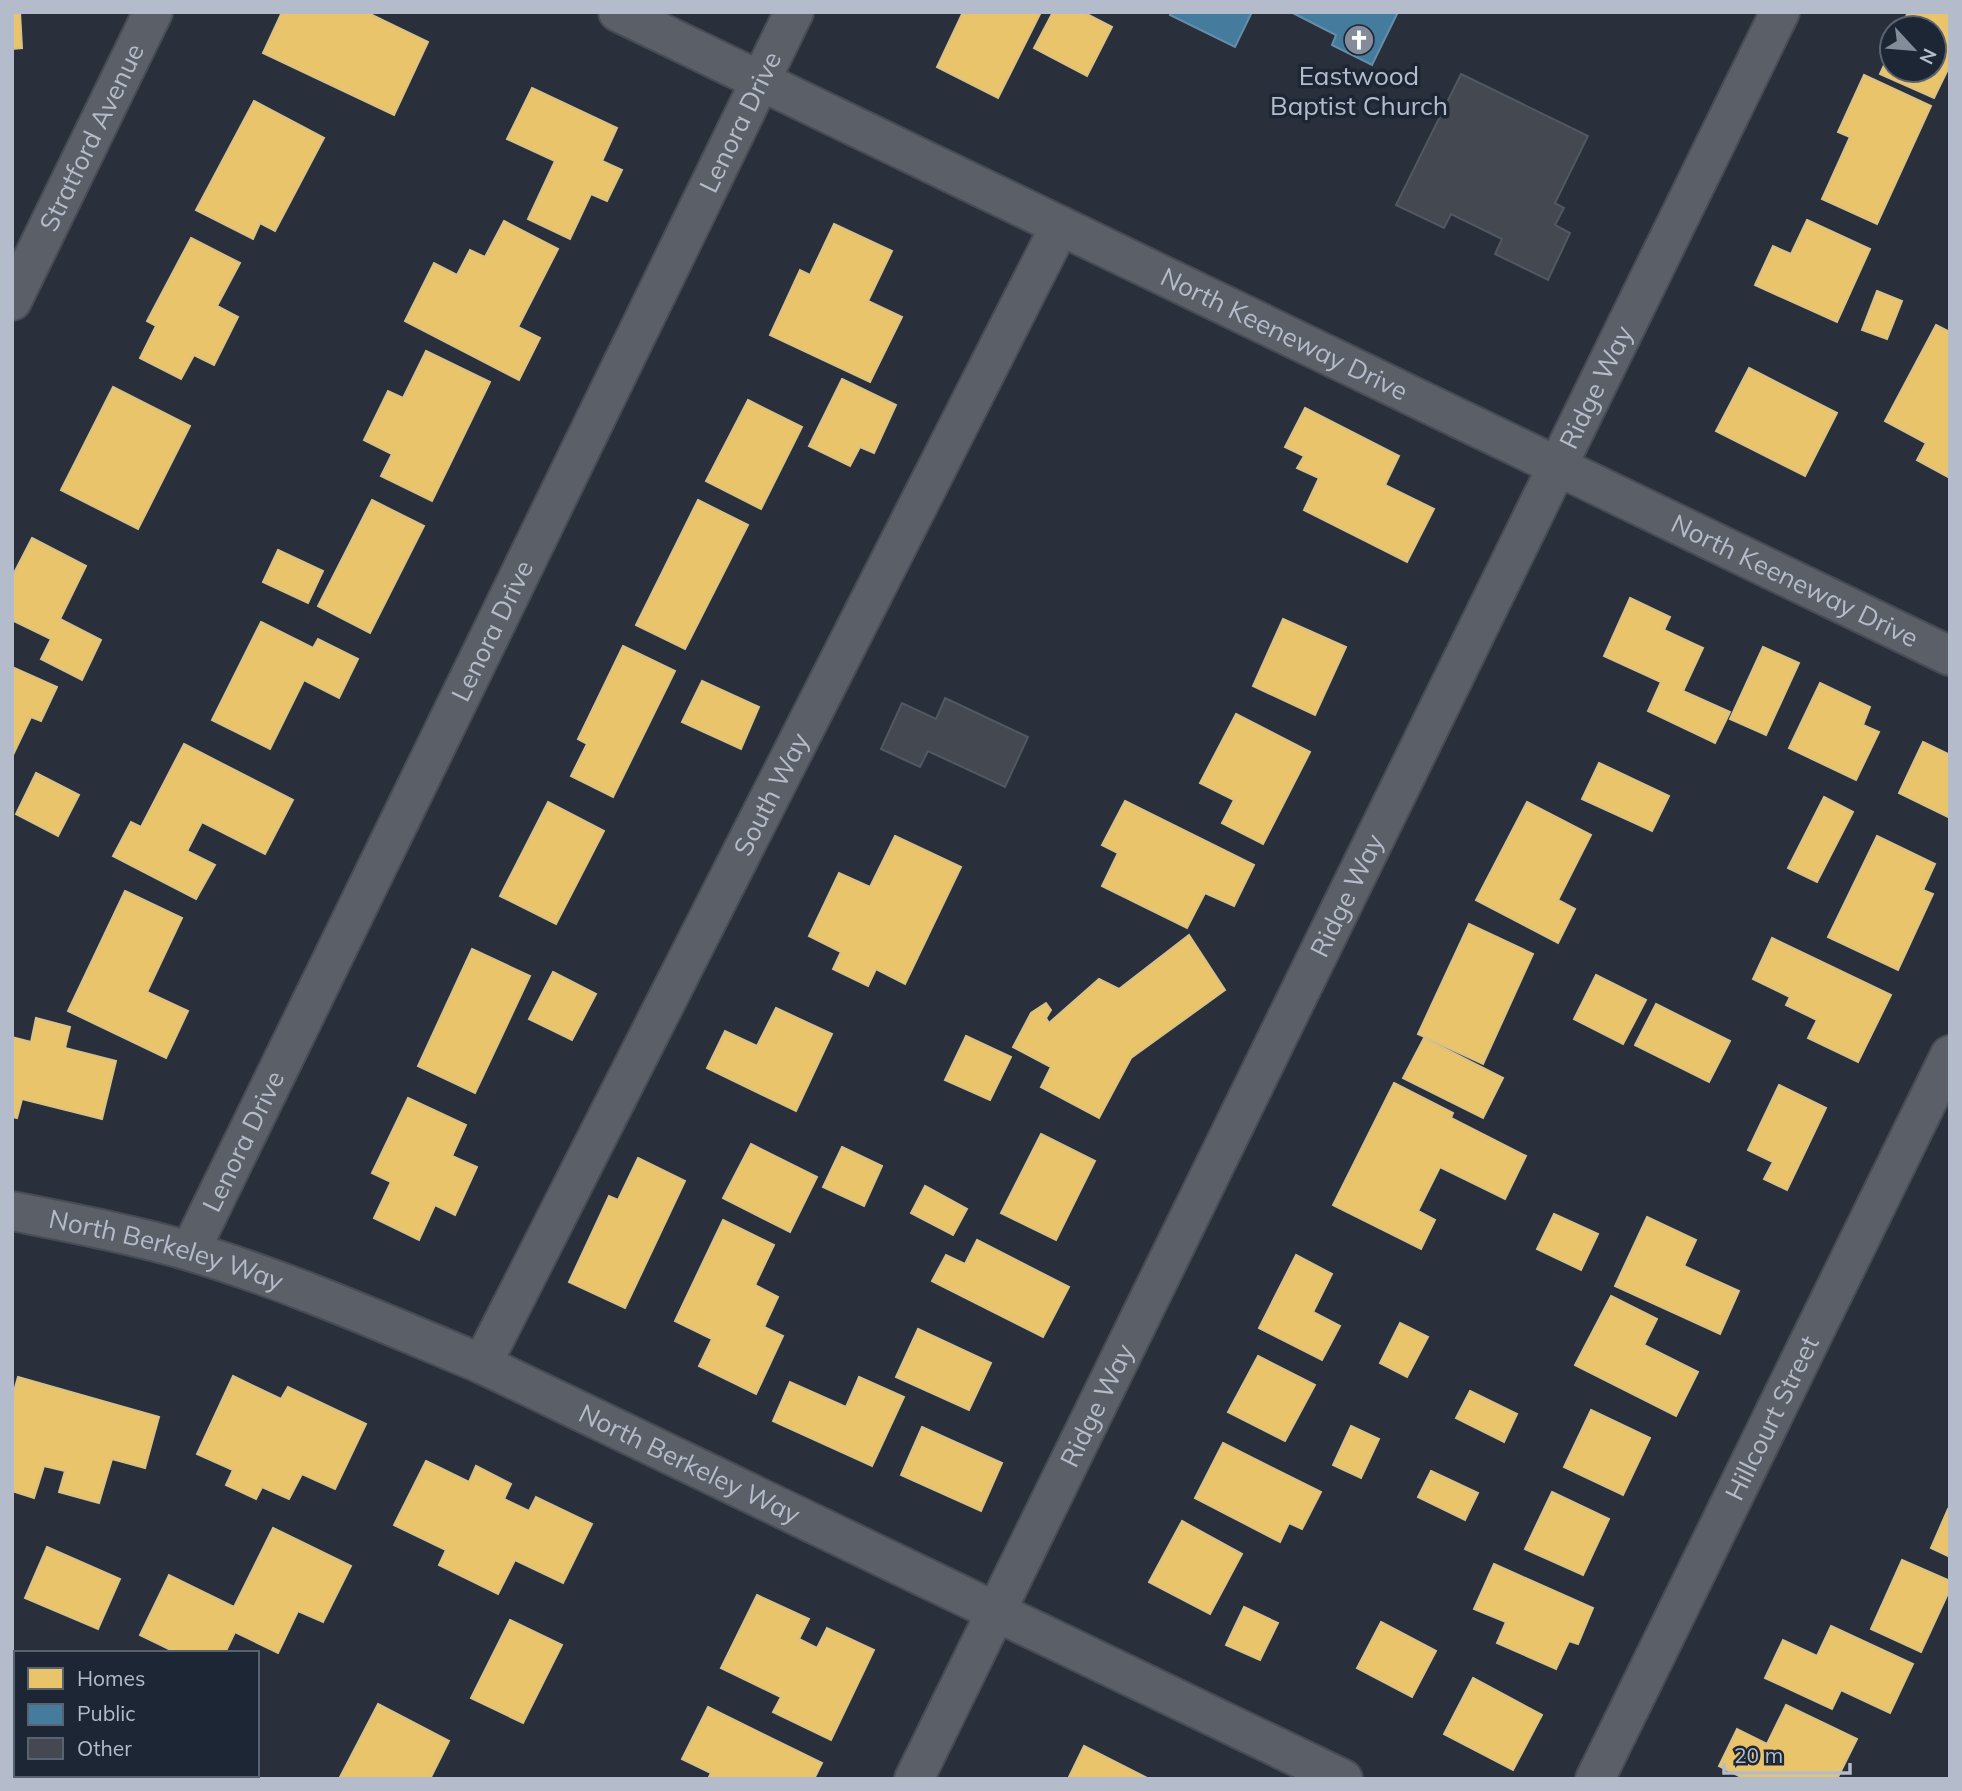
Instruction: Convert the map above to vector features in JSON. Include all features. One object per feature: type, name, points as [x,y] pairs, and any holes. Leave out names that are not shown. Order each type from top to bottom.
[{"type":"street","name":"Stratford Avenue","points":[[12,301],[153,12]]},
{"type":"street","name":"North Keeneway Drive","points":[[618,12],[1950,656]]},
{"type":"street","name":"Lenora Drive","points":[[190,1251],[794,12]]},
{"type":"street","name":"Ridge Way","points":[[914,1779],[1780,12]]},
{"type":"street","name":"South Way","points":[[482,1364],[1060,226]]},
{"type":"street","name":"Hillcourt Street","points":[[1595,1779],[1950,1055]]},
{"type":"street","name":"North Berkeley Way","points":[[12,1211],[99,1228],[190,1251],[335,1303],[482,1364],[1343,1779]]},
{"type":"building: Homes","points":[[12,12],[20,12],[22,48],[12,49]]},
{"type":"building: Homes","points":[[282,12],[373,12],[372,15],[428,42],[394,115],[263,53]]},
{"type":"building: Homes","points":[[963,12],[1041,12],[998,98],[937,67]]},
{"type":"building: Homes","points":[[1053,12],[1083,12],[1112,27],[1087,76],[1034,48]]},
{"type":"building: Homes","points":[[1950,12],[1948,69],[1948,14],[1907,14]]},
{"type":"building: Homes","points":[[1864,75],[1878,81],[1878,84],[1931,106],[1877,224],[1822,199],[1850,137],[1838,132]]},
{"type":"building: Homes","points":[[1902,84],[1941,84],[1934,98]]},
{"type":"building: Homes","points":[[532,88],[617,128],[602,161],[622,170],[607,201],[591,194],[570,239],[528,219],[555,161],[507,139]]},
{"type":"building: Homes","points":[[254,101],[324,138],[275,231],[260,223],[253,239],[196,210]]},
{"type":"building: Homes","points":[[1807,220],[1870,249],[1837,322],[1755,285],[1773,246],[1791,254]]},
{"type":"building: Homes","points":[[504,221],[558,249],[518,327],[540,338],[519,380],[405,321],[434,263],[457,275],[470,250],[485,257]]},
{"type":"building: Homes","points":[[834,224],[892,251],[868,301],[902,317],[870,382],[770,335],[800,270],[810,275]]},
{"type":"building: Homes","points":[[191,238],[240,263],[217,306],[238,317],[214,365],[194,355],[181,379],[140,358],[156,326],[147,321]]},
{"type":"building: Homes","points":[[1877,291],[1902,301],[1887,339],[1862,330]]},
{"type":"building: Homes","points":[[1936,325],[1950,332],[1950,478],[1917,460],[1926,443],[1885,421]]},
{"type":"building: Homes","points":[[426,351],[490,382],[432,501],[381,476],[392,454],[364,440],[388,391],[403,398]]},
{"type":"building: Homes","points":[[1749,368],[1837,413],[1805,476],[1716,431]]},
{"type":"building: Homes","points":[[842,379],[896,405],[874,453],[860,447],[850,466],[809,446]]},
{"type":"building: Homes","points":[[113,387],[190,426],[138,529],[61,490]]},
{"type":"building: Homes","points":[[748,400],[802,427],[761,509],[706,481]]},
{"type":"building: Homes","points":[[1305,408],[1399,456],[1385,485],[1434,509],[1407,562],[1304,510],[1319,478],[1297,468],[1304,456],[1285,447]]},
{"type":"building: Homes","points":[[372,500],[424,526],[370,633],[318,606]]},
{"type":"building: Homes","points":[[698,500],[748,525],[685,649],[636,625]]},
{"type":"building: Homes","points":[[32,538],[86,566],[60,619],[101,640],[82,680],[41,659],[51,639],[12,620],[12,577]]},
{"type":"building: Homes","points":[[278,550],[323,571],[308,603],[263,582]]},
{"type":"building: Homes","points":[[1630,598],[1670,617],[1664,630],[1703,648],[1683,691],[1730,712],[1715,743],[1648,711],[1661,682],[1604,656]]},
{"type":"building: Homes","points":[[1283,619],[1346,647],[1315,715],[1253,686]]},
{"type":"building: Homes","points":[[261,622],[313,648],[318,639],[358,659],[339,698],[304,680],[270,749],[212,720]]},
{"type":"building: Homes","points":[[623,646],[675,671],[613,797],[571,776],[587,744],[578,739]]},
{"type":"building: Homes","points":[[1763,647],[1799,663],[1766,735],[1730,719]]},
{"type":"building: Homes","points":[[12,667],[57,687],[41,721],[31,717],[12,757]]},
{"type":"building: Homes","points":[[702,681],[759,707],[741,749],[682,722]]},
{"type":"building: Homes","points":[[1820,683],[1870,707],[1863,725],[1879,732],[1856,780],[1789,748]]},
{"type":"building: Homes","points":[[1236,714],[1310,752],[1263,844],[1222,823],[1234,800],[1200,783]]},
{"type":"building: Homes","points":[[1923,742],[1950,755],[1950,818],[1899,793]]},
{"type":"building: Homes","points":[[184,744],[293,800],[265,854],[202,822],[187,851],[215,865],[196,899],[113,856],[131,822],[141,827]]},
{"type":"building: Homes","points":[[1599,763],[1669,796],[1652,831],[1582,799]]},
{"type":"building: Homes","points":[[36,773],[79,795],[58,836],[16,814]]},
{"type":"building: Homes","points":[[1824,797],[1853,812],[1817,882],[1788,868]]},
{"type":"building: Homes","points":[[1125,801],[1254,865],[1234,906],[1205,893],[1187,928],[1102,886],[1118,853],[1102,845]]},
{"type":"building: Homes","points":[[548,802],[604,831],[556,924],[500,896]]},
{"type":"building: Homes","points":[[1527,802],[1591,835],[1558,900],[1575,909],[1558,943],[1476,900]]},
{"type":"building: Homes","points":[[895,836],[961,867],[905,984],[876,969],[868,986],[833,969],[841,952],[809,936],[839,873],[870,887]]},
{"type":"building: Homes","points":[[1877,836],[1935,864],[1923,890],[1933,894],[1898,970],[1828,937]]},
{"type":"building: Homes","points":[[125,891],[182,918],[147,992],[188,1011],[166,1058],[68,1011]]},
{"type":"building: Homes","points":[[1469,924],[1533,954],[1483,1064],[1418,1034]]},
{"type":"building: Homes","points":[[1189,935],[1225,990],[1131,1058],[1099,1118],[1041,1087],[1051,1067],[1013,1047],[1031,1013],[1046,1003],[1051,1010],[1046,1018],[1049,1023],[1099,979],[1119,989]]},
{"type":"building: Homes","points":[[1772,938],[1891,995],[1858,1062],[1808,1038],[1817,1020],[1786,1005],[1790,997],[1753,979]]},
{"type":"building: Homes","points":[[472,949],[530,976],[475,1093],[418,1066]]},
{"type":"building: Homes","points":[[553,972],[596,994],[572,1040],[529,1019]]},
{"type":"building: Homes","points":[[1596,975],[1646,1000],[1623,1044],[1574,1019]]},
{"type":"building: Homes","points":[[1656,1004],[1730,1041],[1709,1082],[1635,1045]]},
{"type":"building: Homes","points":[[776,1008],[832,1034],[796,1111],[707,1068],[725,1031],[757,1046]]},
{"type":"building: Homes","points":[[36,1018],[70,1027],[65,1048],[116,1061],[102,1119],[22,1099],[17,1118],[12,1117],[12,1037],[31,1042]]},
{"type":"building: Homes","points":[[966,1036],[1011,1057],[990,1100],[945,1080]]},
{"type":"building: Homes","points":[[1424,1038],[1503,1078],[1483,1118],[1403,1078]]},
{"type":"building: Homes","points":[[1394,1083],[1453,1113],[1451,1118],[1526,1156],[1505,1199],[1440,1167],[1418,1211],[1435,1220],[1421,1249],[1333,1205]]},
{"type":"building: Homes","points":[[1779,1085],[1826,1108],[1787,1190],[1764,1179],[1773,1162],[1748,1150]]},
{"type":"building: Homes","points":[[408,1098],[466,1125],[452,1156],[477,1167],[455,1215],[435,1205],[419,1240],[374,1218],[391,1182],[372,1173]]},
{"type":"building: Homes","points":[[1041,1134],[1095,1161],[1056,1240],[1001,1213]]},
{"type":"building: Homes","points":[[751,1144],[817,1177],[790,1232],[723,1198]]},
{"type":"building: Homes","points":[[842,1147],[882,1166],[864,1206],[823,1187]]},
{"type":"building: Homes","points":[[638,1158],[685,1181],[625,1308],[569,1282],[609,1196],[618,1200]]},
{"type":"building: Homes","points":[[925,1186],[967,1209],[953,1235],[911,1213]]},
{"type":"building: Homes","points":[[1554,1214],[1598,1234],[1581,1270],[1537,1249]]},
{"type":"building: Homes","points":[[1647,1217],[1696,1240],[1684,1266],[1739,1291],[1720,1334],[1615,1286]]},
{"type":"building: Homes","points":[[723,1220],[774,1245],[755,1285],[778,1297],[764,1327],[783,1336],[756,1394],[699,1366],[712,1339],[675,1321]]},
{"type":"building: Homes","points":[[977,1240],[1069,1287],[1043,1337],[932,1281],[946,1255],[965,1264]]},
{"type":"building: Homes","points":[[1296,1255],[1332,1274],[1313,1312],[1340,1326],[1322,1360],[1259,1328]]},
{"type":"building: Homes","points":[[1611,1296],[1657,1319],[1644,1345],[1698,1372],[1676,1416],[1575,1365]]},
{"type":"building: Homes","points":[[1400,1323],[1428,1337],[1407,1377],[1380,1363]]},
{"type":"building: Homes","points":[[918,1329],[991,1363],[969,1410],[896,1377]]},
{"type":"building: Homes","points":[[1258,1356],[1315,1385],[1285,1441],[1228,1412]]},
{"type":"building: Homes","points":[[233,1376],[281,1399],[288,1387],[366,1424],[335,1489],[302,1474],[289,1499],[262,1487],[256,1499],[226,1485],[233,1470],[197,1454]]},
{"type":"building: Homes","points":[[18,1377],[159,1417],[145,1468],[112,1459],[99,1503],[59,1492],[65,1471],[44,1466],[34,1498],[12,1491],[12,1398]]},
{"type":"building: Homes","points":[[859,1377],[904,1397],[872,1466],[773,1421],[790,1382],[846,1407]]},
{"type":"building: Homes","points":[[1470,1391],[1517,1414],[1504,1442],[1456,1418]]},
{"type":"building: Homes","points":[[1591,1410],[1650,1438],[1623,1495],[1564,1467]]},
{"type":"building: Homes","points":[[1351,1426],[1379,1439],[1361,1478],[1333,1465]]},
{"type":"building: Homes","points":[[922,1427],[1002,1463],[981,1511],[901,1475]]},
{"type":"building: Homes","points":[[1223,1443],[1321,1492],[1302,1529],[1289,1523],[1280,1542],[1195,1498]]},
{"type":"building: Homes","points":[[426,1461],[469,1482],[476,1466],[511,1484],[504,1499],[529,1511],[536,1497],[592,1524],[563,1583],[515,1560],[498,1594],[439,1565],[446,1550],[394,1525]]},
{"type":"building: Homes","points":[[1431,1471],[1478,1493],[1465,1520],[1418,1497]]},
{"type":"building: Homes","points":[[1552,1492],[1609,1519],[1583,1575],[1525,1549]]},
{"type":"building: Homes","points":[[1948,1509],[1950,1510],[1950,1557],[1931,1548]]},
{"type":"building: Homes","points":[[1182,1521],[1242,1554],[1210,1614],[1149,1582]]},
{"type":"building: Homes","points":[[273,1528],[351,1566],[323,1622],[298,1611],[278,1653],[235,1632],[226,1651],[173,1651],[140,1635],[169,1575],[234,1607]]},
{"type":"building: Homes","points":[[47,1547],[120,1579],[98,1629],[25,1598]]},
{"type":"building: Homes","points":[[1902,1560],[1950,1581],[1950,1589],[1921,1652],[1871,1629]]},
{"type":"building: Homes","points":[[1494,1564],[1593,1608],[1578,1644],[1569,1641],[1556,1669],[1497,1643],[1506,1622],[1474,1609]]},
{"type":"building: Homes","points":[[757,1595],[809,1619],[799,1639],[817,1648],[827,1628],[874,1650],[831,1740],[773,1712],[781,1697],[721,1668]]},
{"type":"building: Homes","points":[[1244,1607],[1278,1623],[1260,1660],[1226,1645]]},
{"type":"building: Homes","points":[[510,1620],[562,1645],[523,1723],[471,1698]]},
{"type":"building: Homes","points":[[1381,1622],[1436,1651],[1412,1697],[1357,1668]]},
{"type":"building: Homes","points":[[1831,1626],[1913,1664],[1890,1713],[1841,1690],[1832,1709],[1765,1678],[1783,1640],[1817,1656]]},
{"type":"building: Homes","points":[[1473,1678],[1542,1715],[1513,1770],[1444,1734]]},
{"type":"building: Homes","points":[[378,1704],[449,1741],[430,1779],[339,1779]]},
{"type":"building: Homes","points":[[1786,1705],[1857,1739],[1837,1779],[1745,1779],[1719,1766],[1737,1729],[1767,1744]]},
{"type":"building: Homes","points":[[708,1707],[822,1763],[814,1779],[708,1779],[711,1773],[682,1759]]},
{"type":"building: Homes","points":[[1084,1746],[1149,1779],[1068,1779]]},
{"type":"building: Public","name":"Eastwood Baptist Church","points":[[1171,12],[1252,12],[1235,47],[1170,15]]},
{"type":"building: Public","name":"Eastwood Baptist Church","points":[[1291,12],[1398,12],[1372,65],[1332,45],[1336,35]]},
{"type":"building: Other","points":[[1461,74],[1588,136],[1555,203],[1564,208],[1555,225],[1570,233],[1548,280],[1495,254],[1502,239],[1451,214],[1444,228],[1396,205]]},
{"type":"building: Other","points":[[945,698],[1028,737],[1005,787],[928,751],[920,767],[881,749],[902,703],[936,719]]},
{"type":"place","name":"Eastwood Baptist Church","points":[[1359,40]]}]
